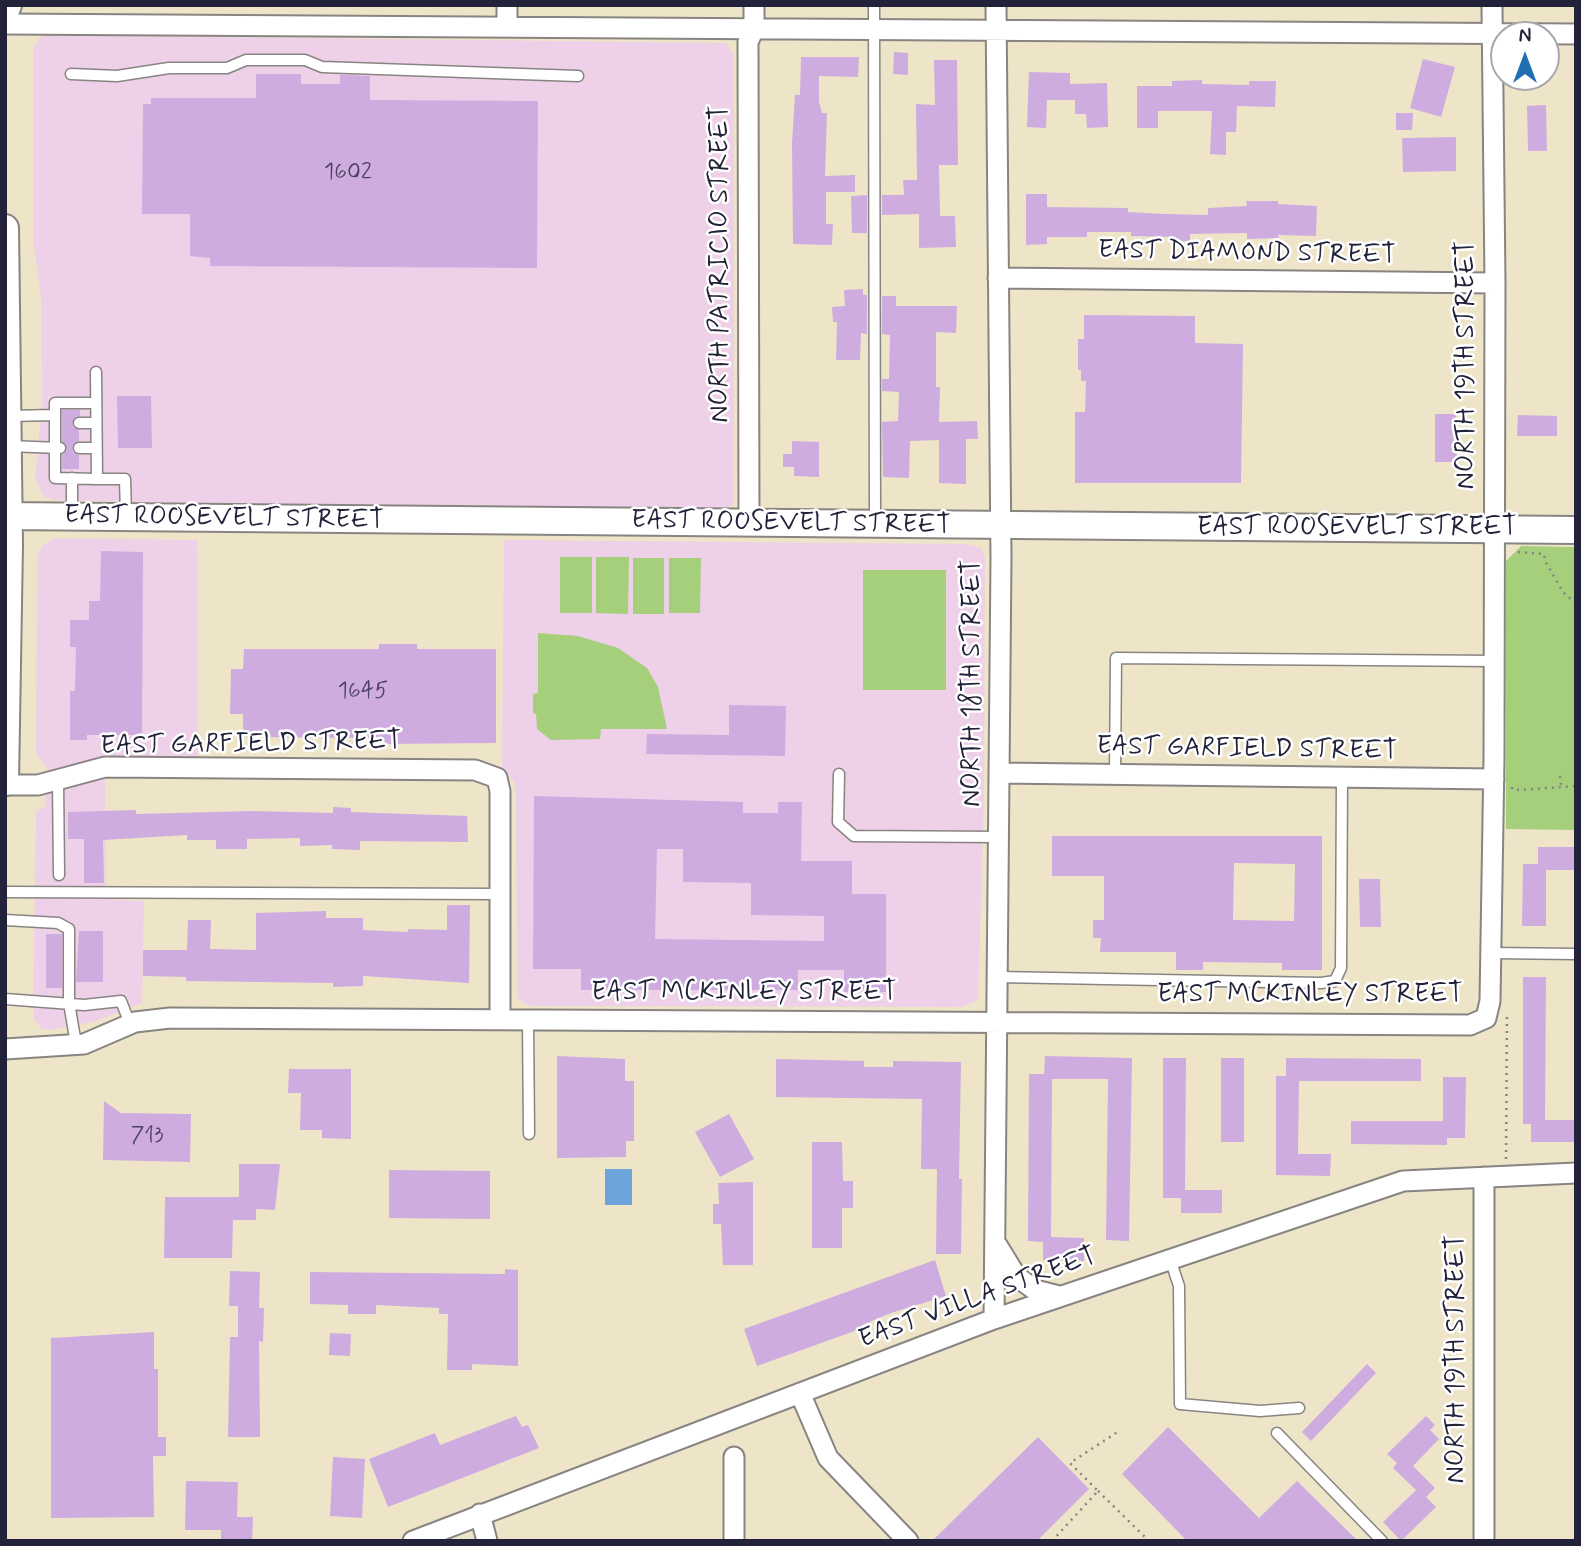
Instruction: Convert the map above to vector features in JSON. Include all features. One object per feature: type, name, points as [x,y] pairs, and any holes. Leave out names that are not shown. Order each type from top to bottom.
[{"type":"street","points":[[5,13],[8,5]]},
{"type":"street","points":[[507,5],[507,26]]},
{"type":"street","name":"NORTH PATRICIO STREET","points":[[749,524],[748,42],[754,29],[754,5]]},
{"type":"street","name":"NORTH 18TH STREET","points":[[994,1319],[1001,526],[996,5]]},
{"type":"street","points":[[5,24],[1490,33]]},
{"type":"street","name":"NORTH 19TH STREET","points":[[1486,1018],[1490,1000],[1494,779],[1493,91]]},
{"type":"street","points":[[5,228],[8,446],[5,783]]},
{"type":"street","name":"EAST DIAMOND STREET","points":[[998,278],[1495,283]]},
{"type":"street","name":"EAST ROOSEVELT STREET","points":[[7,516],[1576,530]]},
{"type":"street","name":"EAST GARFIELD STREET","points":[[5,783],[38,785],[105,767],[475,770],[497,778],[500,791],[500,894]]},
{"type":"street","name":"EAST GARFIELD STREET","points":[[999,773],[1494,779]]},
{"type":"street","points":[[500,894],[500,1020]]},
{"type":"street","name":"EAST MCKINLEY STREET","points":[[5,1049],[76,1044],[130,1024],[170,1018],[1470,1025],[1486,1018]]},
{"type":"street","name":"EAST VILLA STREET","points":[[414,1541],[994,1319],[1403,1181],[1576,1173]]},
{"type":"street","name":"NORTH 19TH STREET","points":[[1484,1177],[1484,1541]]},
{"type":"street","points":[[996,1243],[1009,1268],[1026,1284],[1035,1290],[1060,1296]]},
{"type":"street","points":[[800,1393],[828,1458],[908,1541]]},
{"type":"street","points":[[734,1457],[734,1541]]},
{"type":"street","points":[[480,1514],[487,1541]]},
{"type":"lane","points":[[874,5],[875,524]]},
{"type":"lane","points":[[71,74],[117,76],[169,68],[227,68],[246,60],[305,60],[322,67],[578,76]]},
{"type":"lane","points":[[96,372],[97,479]]},
{"type":"lane","points":[[7,402],[57,420]]},
{"type":"lane","points":[[96,403],[55,403],[58,448],[55,478],[125,480],[126,517]]},
{"type":"lane","points":[[79,423],[96,423]]},
{"type":"lane","points":[[8,446],[58,448]]},
{"type":"lane","points":[[79,448],[96,448]]},
{"type":"lane","points":[[72,478],[72,517]]},
{"type":"lane","points":[[1115,775],[1116,658],[1494,662]]},
{"type":"lane","points":[[839,774],[838,821],[854,836],[999,837]]},
{"type":"lane","points":[[998,977],[1321,983],[1335,981],[1341,968],[1342,778]]},
{"type":"lane","points":[[58,781],[59,875]]},
{"type":"lane","points":[[5,892],[500,894]]},
{"type":"lane","points":[[5,920],[58,923],[69,929],[69,1003],[76,1044]]},
{"type":"lane","points":[[1491,953],[1576,954]]},
{"type":"lane","points":[[5,999],[84,1005],[121,1001],[130,1024]]},
{"type":"lane","points":[[528,1020],[529,1134]]},
{"type":"lane","points":[[1170,1258],[1179,1286],[1180,1404],[1260,1411],[1299,1408]]},
{"type":"lane","points":[[1277,1433],[1382,1541]]},
{"type":"path","points":[[1517,552],[1544,554],[1563,592],[1576,604]]},
{"type":"path","points":[[1560,776],[1561,785]]},
{"type":"path","points":[[1512,789],[1576,786]]},
{"type":"path","points":[[1505,1010],[1506,1159]]},
{"type":"path","points":[[1119,1431],[1070,1463],[1149,1541]]},
{"type":"path","points":[[1052,1541],[1098,1492]]},
{"type":"shaded area","points":[[40,37],[727,43],[734,55],[734,504],[722,512],[269,505],[55,500],[44,497],[35,479],[42,403],[41,297],[33,240],[33,49]]},
{"type":"shaded area","points":[[54,538],[197,540],[198,767],[105,768],[106,899],[144,901],[142,1003],[96,1021],[52,1030],[42,1029],[34,1020],[33,1004],[36,811],[45,806],[47,769],[36,754],[37,555],[42,546]]},
{"type":"shaded area","points":[[504,540],[965,544],[981,548],[985,559],[984,799],[978,1000],[962,1007],[530,1006],[517,999],[516,795],[514,782],[502,767]]},
{"type":"green space","points":[[1521,546],[1576,547],[1576,830],[1506,829],[1506,561]]},
{"type":"green space","points":[[560,557],[592,557],[592,613],[560,613]]},
{"type":"green space","points":[[596,557],[629,557],[628,614],[596,613]]},
{"type":"green space","points":[[633,558],[664,558],[664,614],[633,614]]},
{"type":"green space","points":[[669,558],[701,558],[700,613],[669,613]]},
{"type":"green space","points":[[863,570],[946,570],[946,690],[863,690]]},
{"type":"green space","points":[[538,633],[578,636],[618,648],[647,668],[658,687],[667,729],[601,729],[600,739],[551,740],[537,729],[536,714],[533,713],[533,694],[538,693]]},
{"type":"water","points":[[605,1169],[632,1169],[632,1205],[605,1205]]},
{"type":"building","points":[[894,52],[908,53],[908,75],[893,74]]},
{"type":"building","points":[[801,57],[859,57],[858,77],[819,76],[819,102],[822,113],[827,113],[825,176],[855,175],[855,192],[826,192],[826,224],[833,224],[832,245],[793,244],[792,143],[795,95],[800,95]]},
{"type":"building","points":[[1423,59],[1455,67],[1441,117],[1410,108]]},
{"type":"building","points":[[934,60],[957,60],[958,165],[939,165],[940,216],[955,216],[956,247],[919,248],[919,214],[882,215],[882,195],[904,195],[903,180],[917,180],[916,104],[935,105]]},
{"type":"building","points":[[1029,72],[1070,73],[1070,84],[1107,83],[1108,127],[1087,128],[1086,114],[1075,114],[1075,100],[1047,100],[1046,128],[1027,127]]},
{"type":"building","points":[[256,74],[301,74],[301,84],[340,84],[340,75],[370,76],[370,100],[538,101],[537,268],[210,266],[210,258],[190,256],[190,214],[142,214],[143,104],[151,104],[151,98],[256,98]]},
{"type":"building","points":[[1202,80],[1202,84],[1249,85],[1249,81],[1276,81],[1275,107],[1237,106],[1236,132],[1226,132],[1226,155],[1210,154],[1212,111],[1158,111],[1158,128],[1137,128],[1137,86],[1172,86],[1172,81]]},
{"type":"building","points":[[1546,105],[1547,151],[1528,151],[1527,106]]},
{"type":"building","points":[[1396,113],[1413,113],[1412,130],[1396,130]]},
{"type":"building","points":[[1456,137],[1456,171],[1403,172],[1402,138]]},
{"type":"building","points":[[1026,194],[1047,194],[1047,207],[1128,208],[1128,212],[1165,214],[1208,215],[1208,208],[1247,206],[1246,201],[1278,201],[1278,204],[1317,206],[1316,236],[1278,235],[1279,238],[1247,239],[1247,233],[1190,234],[1190,241],[1176,241],[1176,237],[1131,236],[1131,232],[1087,232],[1087,237],[1047,237],[1047,244],[1026,245]]},
{"type":"building","points":[[867,195],[867,233],[852,233],[851,196]]},
{"type":"building","points":[[863,289],[863,295],[867,295],[867,334],[861,333],[860,360],[836,360],[837,322],[833,322],[832,307],[845,306],[844,290]]},
{"type":"building","points":[[882,296],[896,296],[896,306],[957,306],[956,333],[936,332],[936,387],[940,387],[939,422],[977,421],[978,439],[966,439],[966,484],[939,483],[939,440],[910,441],[909,478],[883,477],[882,422],[898,421],[899,392],[882,391],[882,379],[889,379],[890,335],[882,334]]},
{"type":"building","points":[[1084,315],[1195,316],[1195,343],[1243,344],[1241,483],[1075,483],[1075,412],[1085,412],[1086,381],[1081,381],[1081,370],[1078,370],[1078,339],[1084,339]]},
{"type":"building","points":[[117,396],[151,396],[152,448],[118,448]]},
{"type":"building","points":[[62,410],[80,410],[80,416],[72,422],[73,427],[79,430],[79,441],[72,447],[73,452],[79,455],[79,469],[62,469],[62,455],[67,448],[62,441]]},
{"type":"building","points":[[1435,414],[1456,414],[1457,462],[1435,462]]},
{"type":"building","points":[[1518,415],[1557,416],[1557,436],[1517,436]]},
{"type":"building","points":[[792,441],[819,442],[819,477],[794,476],[794,467],[783,467],[783,454],[792,454]]},
{"type":"building","points":[[101,551],[143,552],[142,735],[87,735],[87,740],[70,740],[70,691],[75,691],[76,647],[70,647],[70,620],[89,620],[89,601],[100,601]]},
{"type":"building","points":[[379,644],[417,644],[417,649],[496,649],[496,743],[380,744],[380,738],[243,737],[243,714],[230,714],[231,669],[243,669],[244,649],[379,649]]},
{"type":"building","points":[[729,705],[786,706],[785,756],[646,754],[647,734],[729,735]]},
{"type":"building","points":[[534,796],[743,802],[743,813],[778,813],[778,802],[802,802],[801,861],[852,861],[852,894],[886,894],[886,992],[844,992],[844,970],[798,970],[798,990],[581,990],[581,969],[533,969]],"holes":[[[657,849],[683,849],[683,882],[751,883],[751,915],[824,916],[824,941],[655,939]]]},
{"type":"building","points":[[333,807],[351,808],[351,812],[467,816],[468,842],[360,841],[360,850],[332,849],[332,845],[300,846],[300,838],[247,839],[247,849],[216,849],[216,840],[187,840],[187,835],[103,840],[104,883],[84,883],[84,839],[68,839],[68,812],[136,810],[136,814],[253,811],[333,813]]},
{"type":"building","points":[[1052,836],[1322,836],[1322,970],[1282,970],[1282,963],[1203,962],[1203,970],[1176,970],[1176,952],[1100,952],[1101,938],[1093,938],[1093,920],[1104,920],[1104,876],[1052,876]],"holes":[[[1234,863],[1295,864],[1294,921],[1233,920]]]},
{"type":"building","points":[[1538,847],[1576,847],[1576,870],[1546,870],[1546,926],[1522,926],[1523,864],[1538,864]]},
{"type":"building","points":[[1359,879],[1380,879],[1381,927],[1360,927]]},
{"type":"building","points":[[447,905],[470,905],[469,983],[363,976],[363,986],[333,987],[333,983],[186,981],[186,977],[143,976],[143,950],[187,950],[188,920],[211,920],[210,949],[256,950],[256,913],[326,911],[326,918],[363,918],[363,930],[408,932],[408,929],[447,930]]},
{"type":"building","points":[[79,931],[103,931],[103,982],[76,982]]},
{"type":"building","points":[[46,934],[62,934],[62,988],[46,988]]},
{"type":"building","points":[[1523,977],[1546,977],[1545,1120],[1576,1120],[1576,1142],[1531,1142],[1531,1124],[1523,1124]]},
{"type":"building","points":[[557,1056],[625,1059],[625,1081],[634,1081],[634,1141],[626,1141],[626,1157],[557,1158]]},
{"type":"building","points":[[1045,1056],[1132,1058],[1129,1241],[1106,1240],[1108,1079],[1052,1079],[1051,1237],[1084,1238],[1084,1261],[1043,1260],[1043,1242],[1028,1241],[1029,1074],[1044,1074]]},
{"type":"building","points":[[1163,1058],[1186,1058],[1185,1190],[1222,1190],[1222,1213],[1181,1213],[1181,1198],[1163,1198]]},
{"type":"building","points":[[1221,1058],[1244,1058],[1244,1142],[1221,1142]]},
{"type":"building","points":[[1286,1058],[1421,1059],[1421,1081],[1299,1081],[1298,1154],[1331,1154],[1330,1176],[1276,1175],[1276,1076],[1286,1076]]},
{"type":"building","points":[[776,1059],[864,1061],[864,1067],[893,1067],[893,1061],[961,1062],[961,1254],[936,1254],[937,1169],[921,1169],[922,1099],[776,1097]]},
{"type":"building","points":[[289,1069],[351,1069],[351,1139],[322,1138],[322,1130],[300,1130],[301,1093],[288,1093]]},
{"type":"building","points":[[1443,1077],[1466,1077],[1465,1138],[1447,1138],[1447,1145],[1351,1144],[1351,1121],[1443,1121]]},
{"type":"building","points":[[104,1101],[121,1113],[191,1114],[190,1162],[103,1160]]},
{"type":"building","points":[[729,1114],[754,1159],[720,1177],[695,1132]]},
{"type":"building","points":[[812,1142],[842,1142],[843,1181],[853,1181],[853,1208],[842,1208],[842,1248],[812,1248]]},
{"type":"building","points":[[239,1164],[280,1164],[275,1210],[256,1209],[256,1220],[233,1220],[232,1258],[164,1258],[165,1197],[239,1197]]},
{"type":"building","points":[[389,1170],[490,1171],[490,1219],[389,1218]]},
{"type":"building","points":[[753,1182],[753,1265],[723,1265],[721,1224],[713,1224],[713,1204],[719,1204],[718,1183]]},
{"type":"building","points":[[935,1260],[946,1296],[891,1313],[862,1325],[863,1328],[757,1366],[744,1329]]},
{"type":"building","points":[[505,1269],[518,1270],[518,1366],[472,1364],[472,1370],[447,1370],[448,1314],[439,1314],[439,1308],[376,1305],[376,1314],[348,1314],[348,1305],[310,1304],[310,1272],[505,1274]]},
{"type":"building","points":[[230,1271],[260,1272],[259,1308],[264,1308],[263,1342],[259,1341],[260,1437],[228,1437],[230,1337],[238,1337],[238,1306],[229,1306]]},
{"type":"building","points":[[154,1332],[154,1369],[158,1369],[158,1437],[166,1437],[166,1456],[153,1456],[154,1517],[51,1518],[51,1338]]},
{"type":"building","points":[[330,1333],[351,1334],[350,1356],[329,1355]]},
{"type":"building","points":[[1367,1364],[1376,1373],[1311,1441],[1302,1432]]},
{"type":"building","points":[[516,1416],[522,1427],[528,1425],[539,1448],[388,1507],[369,1459],[435,1433],[440,1445]]},
{"type":"building","points":[[1426,1416],[1435,1425],[1430,1430],[1439,1439],[1413,1466],[1435,1488],[1426,1497],[1436,1507],[1401,1541],[1383,1522],[1416,1490],[1393,1468],[1397,1463],[1387,1454]]},
{"type":"building","points":[[1168,1427],[1259,1518],[1297,1481],[1358,1541],[1187,1541],[1122,1474]]},
{"type":"building","points":[[1038,1437],[1089,1489],[1037,1541],[932,1541]]},
{"type":"building","points":[[333,1457],[365,1459],[362,1518],[330,1516]]},
{"type":"building","points":[[186,1481],[238,1482],[237,1517],[253,1517],[252,1541],[221,1541],[221,1530],[185,1530]]}]
